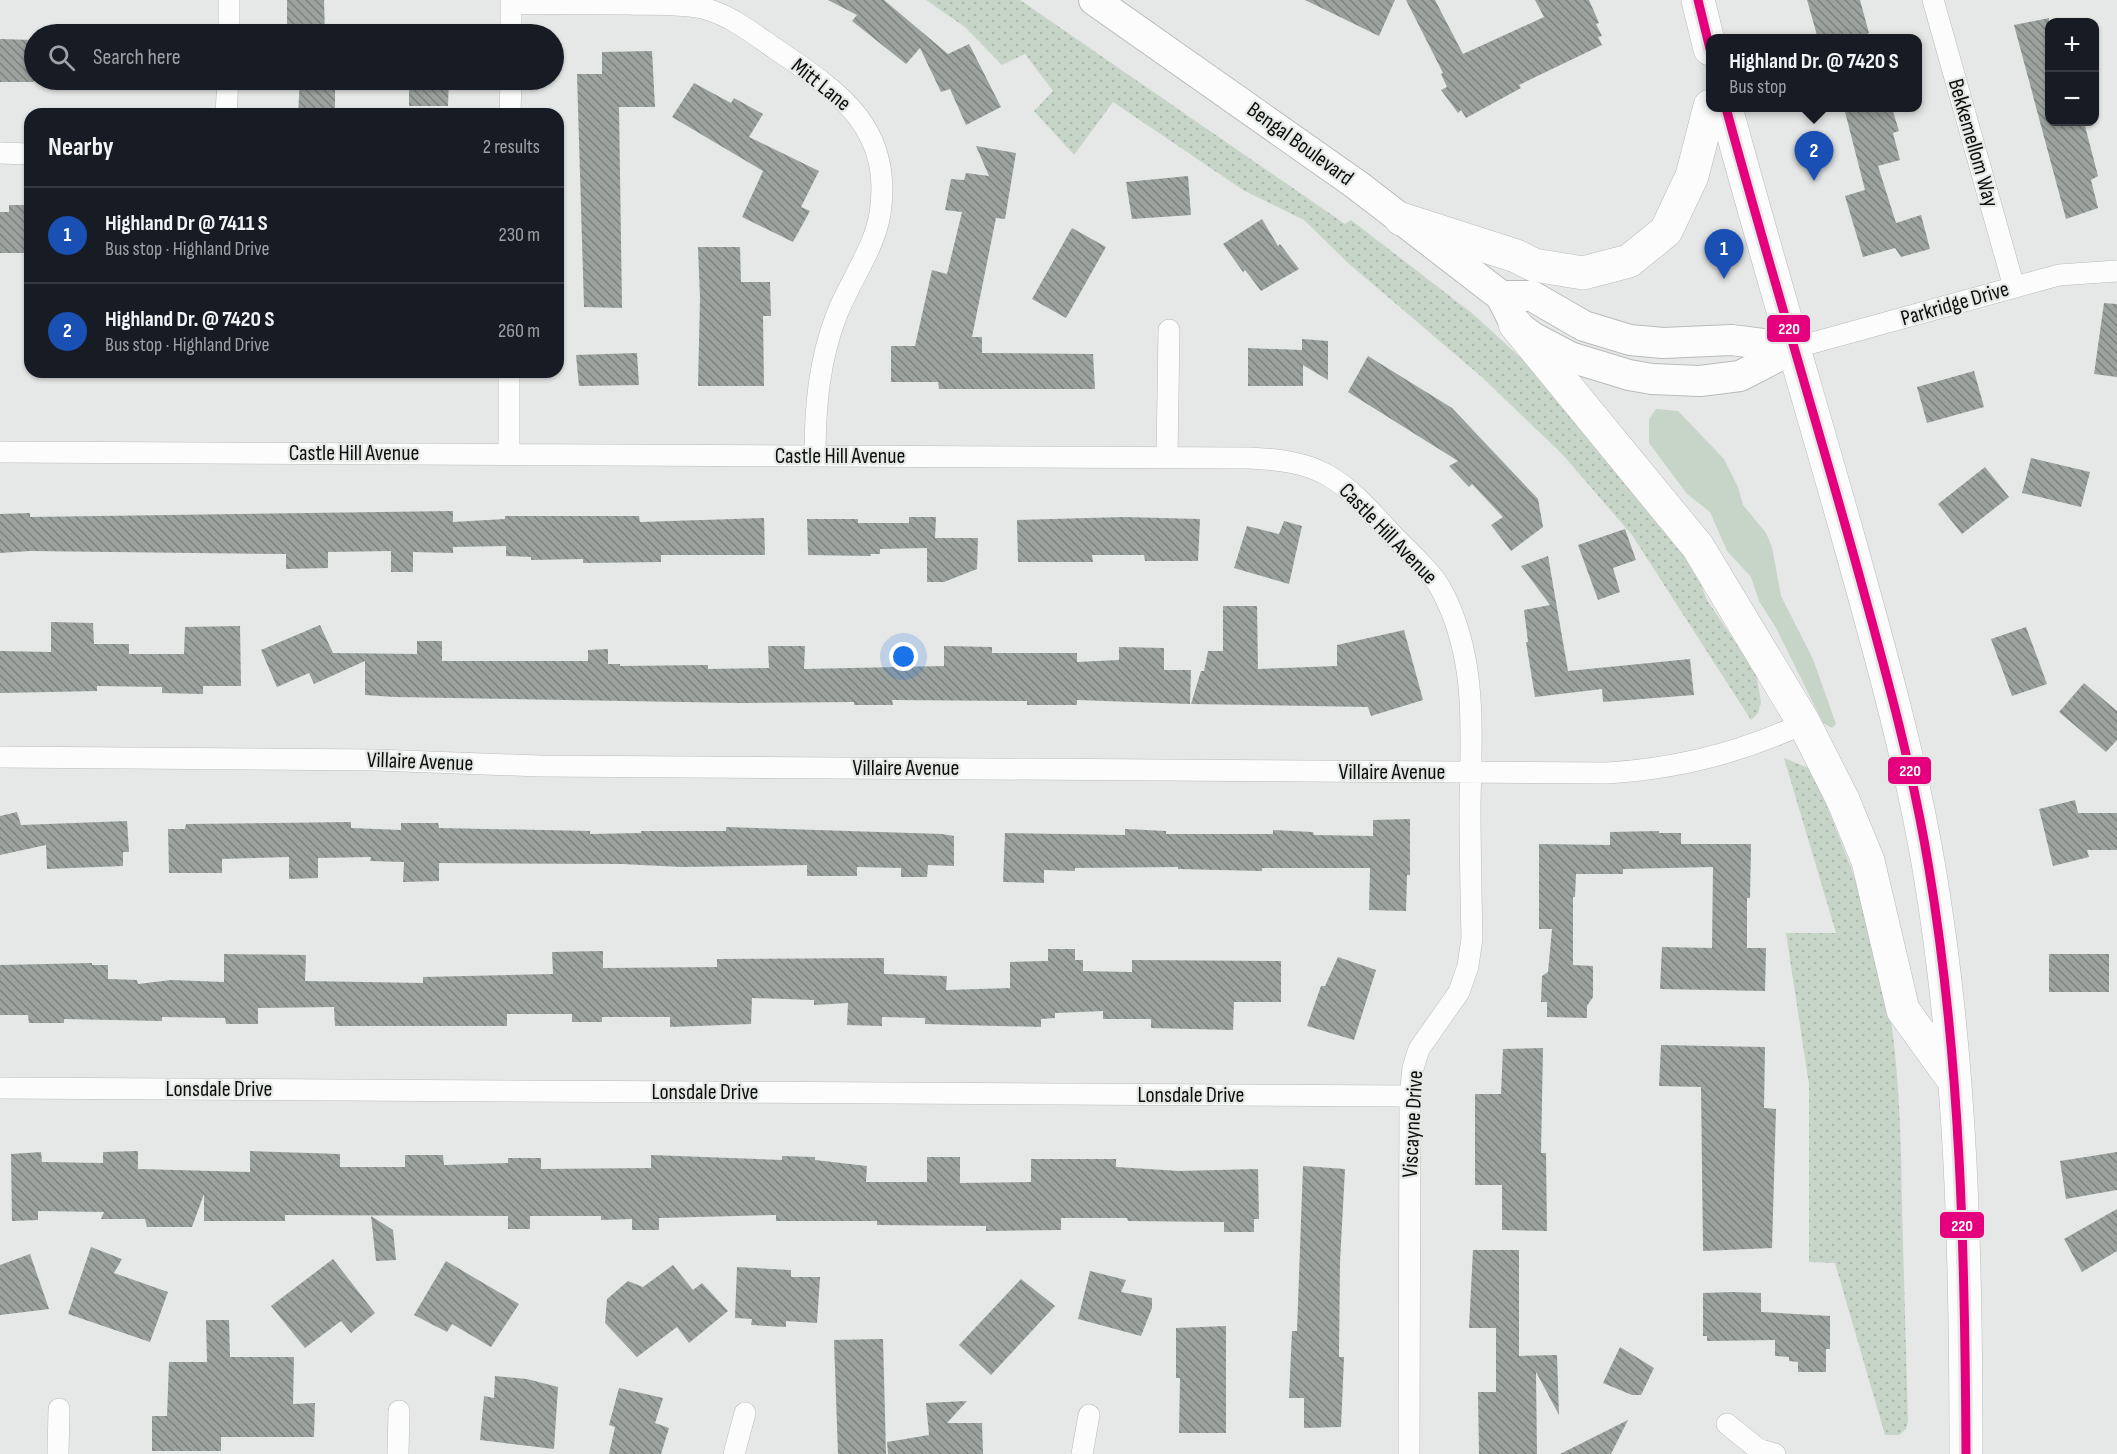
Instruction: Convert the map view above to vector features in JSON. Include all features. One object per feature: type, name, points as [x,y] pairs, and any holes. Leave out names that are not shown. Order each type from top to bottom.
[{"type":"main road","name":"Bengal Boulevard","points":[[1094,0],[1244,103],[1401,219],[1508,310]]},
{"type":"main road","points":[[1698,0],[1706,34]]},
{"type":"main road","points":[[1401,219],[1516,256],[1534,265],[1582,273],[1629,261],[1666,231],[1692,176],[1708,112]]},
{"type":"main road","points":[[1727,112],[1873,626],[1913,787],[1929,868],[1949,1007],[1965,1222],[1966,1454]]},
{"type":"main road","points":[[1794,348],[1732,340],[1681,343],[1630,340],[1584,326],[1532,296],[1508,310],[1698,547],[1803,723],[1843,800],[1868,861],[1904,1010],[1956,1084]]},
{"type":"street","points":[[229,0],[229,24]]},
{"type":"street","name":"Bekkemellom Way","points":[[1933,0],[2014,287]]},
{"type":"street","points":[[511,2],[511,24]]},
{"type":"street","name":"Mitt Lane","points":[[511,2],[667,5],[706,9],[735,21],[832,88],[861,118],[877,154],[882,191],[879,217],[869,247],[838,313],[824,351],[817,391],[815,456]]},
{"type":"street","points":[[226,108],[227,90]]},
{"type":"street","points":[[510,108],[511,90]]},
{"type":"street","points":[[0,153],[24,153]]},
{"type":"street","name":"Parkridge Drive","points":[[1794,348],[2059,275],[2117,271]]},
{"type":"street","points":[[1167,458],[1169,330]]},
{"type":"street","points":[[509,378],[509,454]]},
{"type":"street","name":"Castle Hill Avenue","points":[[0,452],[1287,460],[1322,470],[1354,493],[1441,589],[1455,622],[1467,665],[1472,711],[1471,772]]},
{"type":"street","name":"Villaire Avenue","points":[[0,757],[376,760],[540,766],[1647,771],[1771,738],[1803,723]]},
{"type":"street","name":"Viscayne Drive","points":[[1409,1454],[1410,1096],[1413,1068],[1419,1049],[1458,992],[1468,966],[1472,938],[1471,772]]},
{"type":"street","name":"Lonsdale Drive","points":[[0,1088],[1410,1096]]},
{"type":"street","points":[[58,1409],[58,1454]]},
{"type":"street","points":[[398,1454],[399,1411]]},
{"type":"street","points":[[734,1454],[746,1413]]},
{"type":"street","points":[[1082,1454],[1089,1415]]},
{"type":"street","points":[[1727,1424],[1758,1449],[1775,1454]]},
{"type":"green space","points":[[926,0],[1020,0],[1345,224],[1351,220],[1473,314],[1536,372],[1687,550],[1707,600],[1756,673],[1761,702],[1758,713],[1751,720],[1632,535],[1563,455],[1483,378],[1348,263],[1304,220],[1243,190],[1113,102],[1074,155],[1034,111],[1053,91],[1025,54],[1002,65],[965,27]]},
{"type":"green space","points":[[1656,409],[1678,411],[1724,459],[1738,487],[1743,505],[1766,533],[1772,547],[1781,596],[1813,659],[1836,724],[1832,728],[1823,723],[1776,628],[1759,601],[1751,577],[1727,551],[1710,512],[1687,494],[1649,443],[1649,419]]},
{"type":"green space","points":[[1784,758],[1811,769],[1842,844],[1869,921],[1883,974],[1893,1032],[1900,1120],[1908,1421],[1906,1429],[1899,1435],[1885,1435],[1835,1263],[1809,1262],[1809,1085],[1786,933],[1836,933]]},
{"type":"building","points":[[287,0],[324,0],[325,24],[287,24]]},
{"type":"building","points":[[828,0],[884,0],[948,54],[969,44],[1001,107],[966,125],[950,89],[941,92],[920,48],[906,64],[852,21],[857,15]]},
{"type":"building","points":[[1305,0],[1395,0],[1379,36]]},
{"type":"building","points":[[1406,0],[1435,0],[1463,54],[1544,17],[1535,0],[1589,0],[1599,23],[1596,24],[1602,36],[1598,37],[1602,45],[1519,85],[1521,88],[1466,118],[1461,110],[1458,113],[1441,90],[1447,87],[1441,74],[1443,73]]},
{"type":"building","points":[[1807,0],[1860,0],[1869,33],[1817,34]]},
{"type":"building","points":[[2045,19],[2045,126],[2085,126],[2098,176],[2091,180],[2098,208],[2066,219],[2014,25]]},
{"type":"building","points":[[0,39],[24,40],[24,82],[0,82]]},
{"type":"building","points":[[652,51],[655,107],[619,107],[622,308],[584,307],[577,74],[602,74],[602,52]]},
{"type":"building","points":[[694,83],[731,103],[734,98],[763,114],[749,137],[819,171],[801,207],[810,211],[793,242],[742,217],[763,171],[672,117]]},
{"type":"building","points":[[299,90],[335,90],[335,108],[298,108]]},
{"type":"building","points":[[409,90],[449,90],[448,106],[409,106]]},
{"type":"building","points":[[1845,112],[1893,112],[1899,131],[1893,133],[1900,160],[1878,166],[1896,223],[1921,215],[1930,249],[1901,257],[1895,248],[1863,257],[1845,196],[1865,190]]},
{"type":"building","points":[[976,146],[1016,153],[1005,219],[996,218],[972,337],[982,337],[982,353],[1093,354],[1095,389],[939,389],[938,382],[891,382],[891,346],[915,346],[932,270],[947,274],[962,212],[945,210],[951,179],[964,180],[966,173],[989,176]]},
{"type":"building","points":[[1188,176],[1191,215],[1132,219],[1126,182]]},
{"type":"building","points":[[9,205],[24,205],[24,253],[0,253],[0,212],[9,212]]},
{"type":"building","points":[[1262,219],[1278,246],[1280,244],[1299,269],[1261,291],[1245,270],[1243,272],[1223,244]]},
{"type":"building","points":[[1072,228],[1106,247],[1066,318],[1032,299]]},
{"type":"building","points":[[698,247],[740,247],[741,282],[770,282],[771,316],[763,316],[764,386],[698,386],[700,298]]},
{"type":"building","points":[[2104,303],[2117,304],[2117,377],[2094,374]]},
{"type":"building","points":[[1302,339],[1328,341],[1328,380],[1303,365],[1303,386],[1248,386],[1248,348],[1302,350]]},
{"type":"building","points":[[637,353],[639,385],[579,386],[576,355]]},
{"type":"building","points":[[1368,356],[1452,408],[1538,499],[1543,527],[1511,551],[1491,525],[1503,517],[1472,484],[1469,487],[1449,466],[1458,461],[1348,392]]},
{"type":"building","points":[[1974,371],[1984,407],[1927,423],[1917,387]]},
{"type":"building","points":[[2031,458],[2090,472],[2081,507],[2022,493]]},
{"type":"building","points":[[1985,467],[2009,497],[1962,534],[1938,504]]},
{"type":"building","points":[[453,511],[453,522],[505,519],[505,516],[639,516],[640,522],[764,518],[765,555],[661,555],[661,562],[583,563],[583,559],[531,560],[531,557],[506,556],[506,546],[453,547],[453,553],[413,552],[413,572],[391,572],[391,551],[328,552],[328,568],[286,569],[286,554],[30,551],[0,553],[0,514],[30,513],[30,517]]},
{"type":"building","points":[[909,517],[936,517],[935,538],[978,538],[977,569],[944,582],[927,582],[927,548],[880,549],[880,554],[870,554],[871,556],[808,555],[807,519],[858,519],[858,523],[909,523]]},
{"type":"building","points":[[1124,517],[1200,519],[1198,561],[1145,561],[1144,555],[1092,555],[1093,562],[1018,562],[1017,520]]},
{"type":"building","points":[[1284,521],[1302,526],[1289,584],[1234,568],[1247,526],[1279,534]]},
{"type":"building","points":[[1625,529],[1636,560],[1613,568],[1620,592],[1598,600],[1578,545]]},
{"type":"building","points":[[1548,556],[1568,671],[1690,659],[1694,695],[1603,702],[1602,689],[1535,697],[1526,642],[1528,642],[1524,610],[1550,605],[1521,566]]},
{"type":"building","points":[[1223,606],[1257,606],[1258,669],[1337,666],[1337,645],[1404,630],[1423,700],[1371,716],[1368,707],[1191,704],[1201,671],[1204,671],[1208,651],[1223,651]]},
{"type":"building","points":[[51,622],[93,623],[94,644],[129,644],[129,654],[184,654],[185,627],[240,626],[241,686],[203,686],[203,694],[162,693],[162,687],[97,686],[97,691],[0,693],[0,651],[51,652]]},
{"type":"building","points":[[320,625],[333,653],[417,654],[417,641],[442,641],[442,661],[588,661],[588,650],[608,649],[608,664],[620,664],[620,666],[708,665],[708,669],[769,668],[768,646],[805,646],[804,669],[944,666],[944,646],[992,647],[992,653],[1077,653],[1077,662],[1119,660],[1119,647],[1164,648],[1164,670],[1191,670],[1190,704],[1077,700],[1077,705],[1027,705],[1027,701],[892,700],[893,705],[854,705],[854,702],[742,703],[395,697],[365,695],[365,661],[314,684],[309,673],[277,687],[261,650]]},
{"type":"building","points":[[2026,627],[2047,684],[2012,696],[1991,639]]},
{"type":"building","points":[[2084,683],[2117,711],[2117,740],[2106,752],[2059,712]]},
{"type":"building","points":[[2075,800],[2078,813],[2117,813],[2117,850],[2087,850],[2089,857],[2053,866],[2039,809]]},
{"type":"building","points":[[17,812],[21,825],[127,821],[129,852],[123,852],[123,866],[47,869],[46,845],[0,855],[0,816]]},
{"type":"building","points":[[1410,819],[1410,875],[1407,875],[1406,911],[1369,910],[1370,868],[1262,868],[1262,871],[1178,869],[1178,867],[1075,868],[1075,871],[1044,870],[1044,883],[1003,882],[1005,833],[1125,835],[1125,829],[1166,831],[1166,834],[1273,834],[1273,830],[1313,832],[1314,835],[1373,836],[1373,820]]},
{"type":"building","points":[[351,822],[351,828],[401,830],[401,823],[438,823],[439,828],[590,831],[590,834],[641,833],[641,831],[726,831],[726,827],[942,834],[954,836],[954,866],[928,865],[927,877],[901,877],[901,868],[857,867],[857,876],[807,876],[807,865],[682,867],[622,864],[439,863],[439,881],[403,882],[404,862],[370,861],[371,857],[318,858],[318,878],[289,879],[289,857],[222,859],[222,873],[169,873],[168,829],[185,829],[186,824]]},
{"type":"building","points":[[1659,831],[1659,833],[1681,833],[1681,844],[1751,844],[1750,898],[1747,898],[1747,948],[1766,948],[1765,991],[1660,989],[1662,947],[1712,948],[1713,867],[1623,869],[1623,874],[1576,874],[1575,897],[1573,897],[1573,965],[1593,966],[1593,997],[1587,1006],[1587,1018],[1547,1017],[1547,1002],[1541,1002],[1542,976],[1548,972],[1552,929],[1539,929],[1539,844],[1610,845],[1610,832]]},
{"type":"building","points":[[1048,949],[1075,949],[1075,960],[1083,960],[1083,971],[1132,972],[1132,960],[1281,961],[1281,1002],[1234,1002],[1233,1030],[1151,1028],[1151,1019],[1103,1019],[1103,1011],[1055,1013],[1055,1018],[1041,1019],[1041,1027],[925,1024],[925,1018],[882,1017],[882,1026],[847,1025],[848,1003],[814,1005],[814,1000],[752,998],[751,1024],[670,1027],[670,1017],[602,1017],[602,1022],[572,1022],[572,1014],[507,1014],[507,1026],[335,1026],[334,1007],[258,1008],[258,1024],[226,1024],[225,1018],[162,1017],[162,1021],[64,1019],[64,1023],[29,1023],[28,1015],[0,1015],[0,965],[92,963],[92,965],[108,965],[108,979],[137,980],[138,984],[171,980],[224,982],[224,954],[306,955],[305,981],[423,983],[423,977],[553,974],[552,952],[603,951],[603,968],[717,967],[717,959],[884,958],[884,974],[947,976],[946,990],[1010,988],[1010,962],[1048,961]]},
{"type":"building","points":[[2049,954],[2109,954],[2109,992],[2049,992]]},
{"type":"building","points":[[1338,957],[1376,970],[1354,1040],[1307,1026],[1321,986],[1325,986]]},
{"type":"building","points":[[1661,1045],[1765,1047],[1764,1108],[1776,1109],[1772,1248],[1703,1251],[1701,1087],[1659,1086]]},
{"type":"building","points":[[1543,1048],[1541,1153],[1546,1153],[1547,1231],[1502,1230],[1502,1185],[1475,1185],[1475,1094],[1501,1094],[1503,1049]]},
{"type":"building","points":[[138,1151],[138,1169],[250,1172],[250,1151],[340,1154],[340,1167],[405,1167],[405,1155],[443,1155],[444,1165],[508,1163],[508,1158],[541,1158],[541,1169],[651,1168],[651,1155],[782,1160],[782,1156],[815,1157],[815,1160],[867,1166],[866,1182],[927,1182],[927,1157],[960,1157],[960,1183],[1031,1182],[1031,1159],[1116,1159],[1116,1167],[1180,1171],[1258,1169],[1259,1219],[1254,1219],[1254,1232],[1224,1232],[1224,1222],[1128,1221],[1127,1218],[1061,1218],[1061,1230],[986,1231],[986,1226],[877,1225],[877,1221],[776,1221],[776,1215],[659,1218],[659,1230],[632,1230],[632,1219],[601,1220],[601,1216],[530,1216],[530,1229],[508,1229],[508,1216],[285,1215],[285,1221],[204,1221],[204,1194],[192,1227],[147,1227],[145,1219],[101,1219],[104,1212],[38,1211],[38,1220],[12,1221],[11,1154],[41,1152],[42,1162],[103,1163],[103,1152]]},
{"type":"building","points":[[2117,1152],[2117,1190],[2066,1199],[2060,1161]]},
{"type":"building","points":[[1303,1166],[1345,1169],[1340,1262],[1339,1357],[1344,1357],[1341,1427],[1304,1428],[1304,1398],[1289,1398],[1292,1331],[1297,1331]]},
{"type":"building","points":[[2117,1209],[2117,1251],[2082,1272],[2064,1239]]},
{"type":"building","points":[[371,1216],[393,1230],[396,1260],[376,1261]]},
{"type":"building","points":[[91,1247],[122,1259],[114,1273],[168,1292],[150,1342],[68,1314]]},
{"type":"building","points":[[1473,1250],[1519,1250],[1519,1356],[1557,1355],[1559,1415],[1536,1372],[1537,1454],[1479,1454],[1478,1392],[1496,1392],[1496,1328],[1469,1328]]},
{"type":"building","points":[[30,1254],[49,1309],[0,1315],[0,1265]]},
{"type":"building","points":[[333,1259],[375,1313],[351,1333],[341,1321],[305,1348],[271,1306]]},
{"type":"building","points":[[446,1261],[519,1304],[491,1347],[452,1324],[447,1332],[414,1315]]},
{"type":"building","points":[[673,1265],[693,1290],[702,1283],[728,1311],[689,1343],[677,1327],[637,1357],[605,1323],[607,1299],[628,1281],[643,1287]]},
{"type":"building","points":[[737,1267],[791,1270],[791,1277],[820,1277],[817,1323],[786,1321],[786,1327],[751,1325],[752,1319],[735,1318]]},
{"type":"building","points":[[1090,1271],[1126,1280],[1121,1292],[1152,1298],[1152,1308],[1141,1336],[1078,1319]]},
{"type":"building","points":[[1021,1279],[1055,1306],[991,1375],[959,1345]]},
{"type":"building","points":[[1703,1293],[1761,1293],[1761,1312],[1830,1316],[1830,1349],[1826,1349],[1826,1372],[1798,1372],[1798,1362],[1789,1361],[1789,1357],[1775,1356],[1775,1340],[1707,1341],[1707,1336],[1703,1336]]},
{"type":"building","points":[[206,1320],[229,1320],[230,1357],[294,1357],[293,1404],[315,1403],[314,1437],[221,1437],[221,1451],[152,1451],[152,1416],[167,1416],[169,1362],[207,1362]]},
{"type":"building","points":[[1226,1326],[1226,1433],[1179,1433],[1180,1378],[1176,1378],[1176,1328]]},
{"type":"building","points":[[883,1339],[886,1454],[838,1454],[834,1340]]},
{"type":"building","points":[[1620,1347],[1654,1368],[1641,1395],[1632,1395],[1603,1383]]},
{"type":"building","points":[[495,1376],[527,1379],[558,1387],[554,1449],[480,1440],[484,1396],[494,1398]]},
{"type":"building","points":[[619,1388],[663,1398],[655,1423],[669,1428],[661,1454],[609,1454],[615,1427],[609,1425]]},
{"type":"building","points":[[967,1401],[947,1423],[982,1423],[983,1454],[888,1454],[887,1442],[929,1435],[926,1403]]},
{"type":"building","points":[[1628,1420],[1611,1454],[1560,1454]]},
{"type":"transit line","name":"220","points":[[1698,0],[1706,34]]},
{"type":"transit line","name":"220","points":[[1727,112],[1876,637],[1905,752],[1929,869],[1940,942],[1955,1087],[1962,1234],[1966,1454]]},
{"type":"place","name":"Highland Dr. @ 7420 S","points":[[1814,181]]},
{"type":"place","name":"Highland Dr @ 7411 S","points":[[1724,279]]}]
